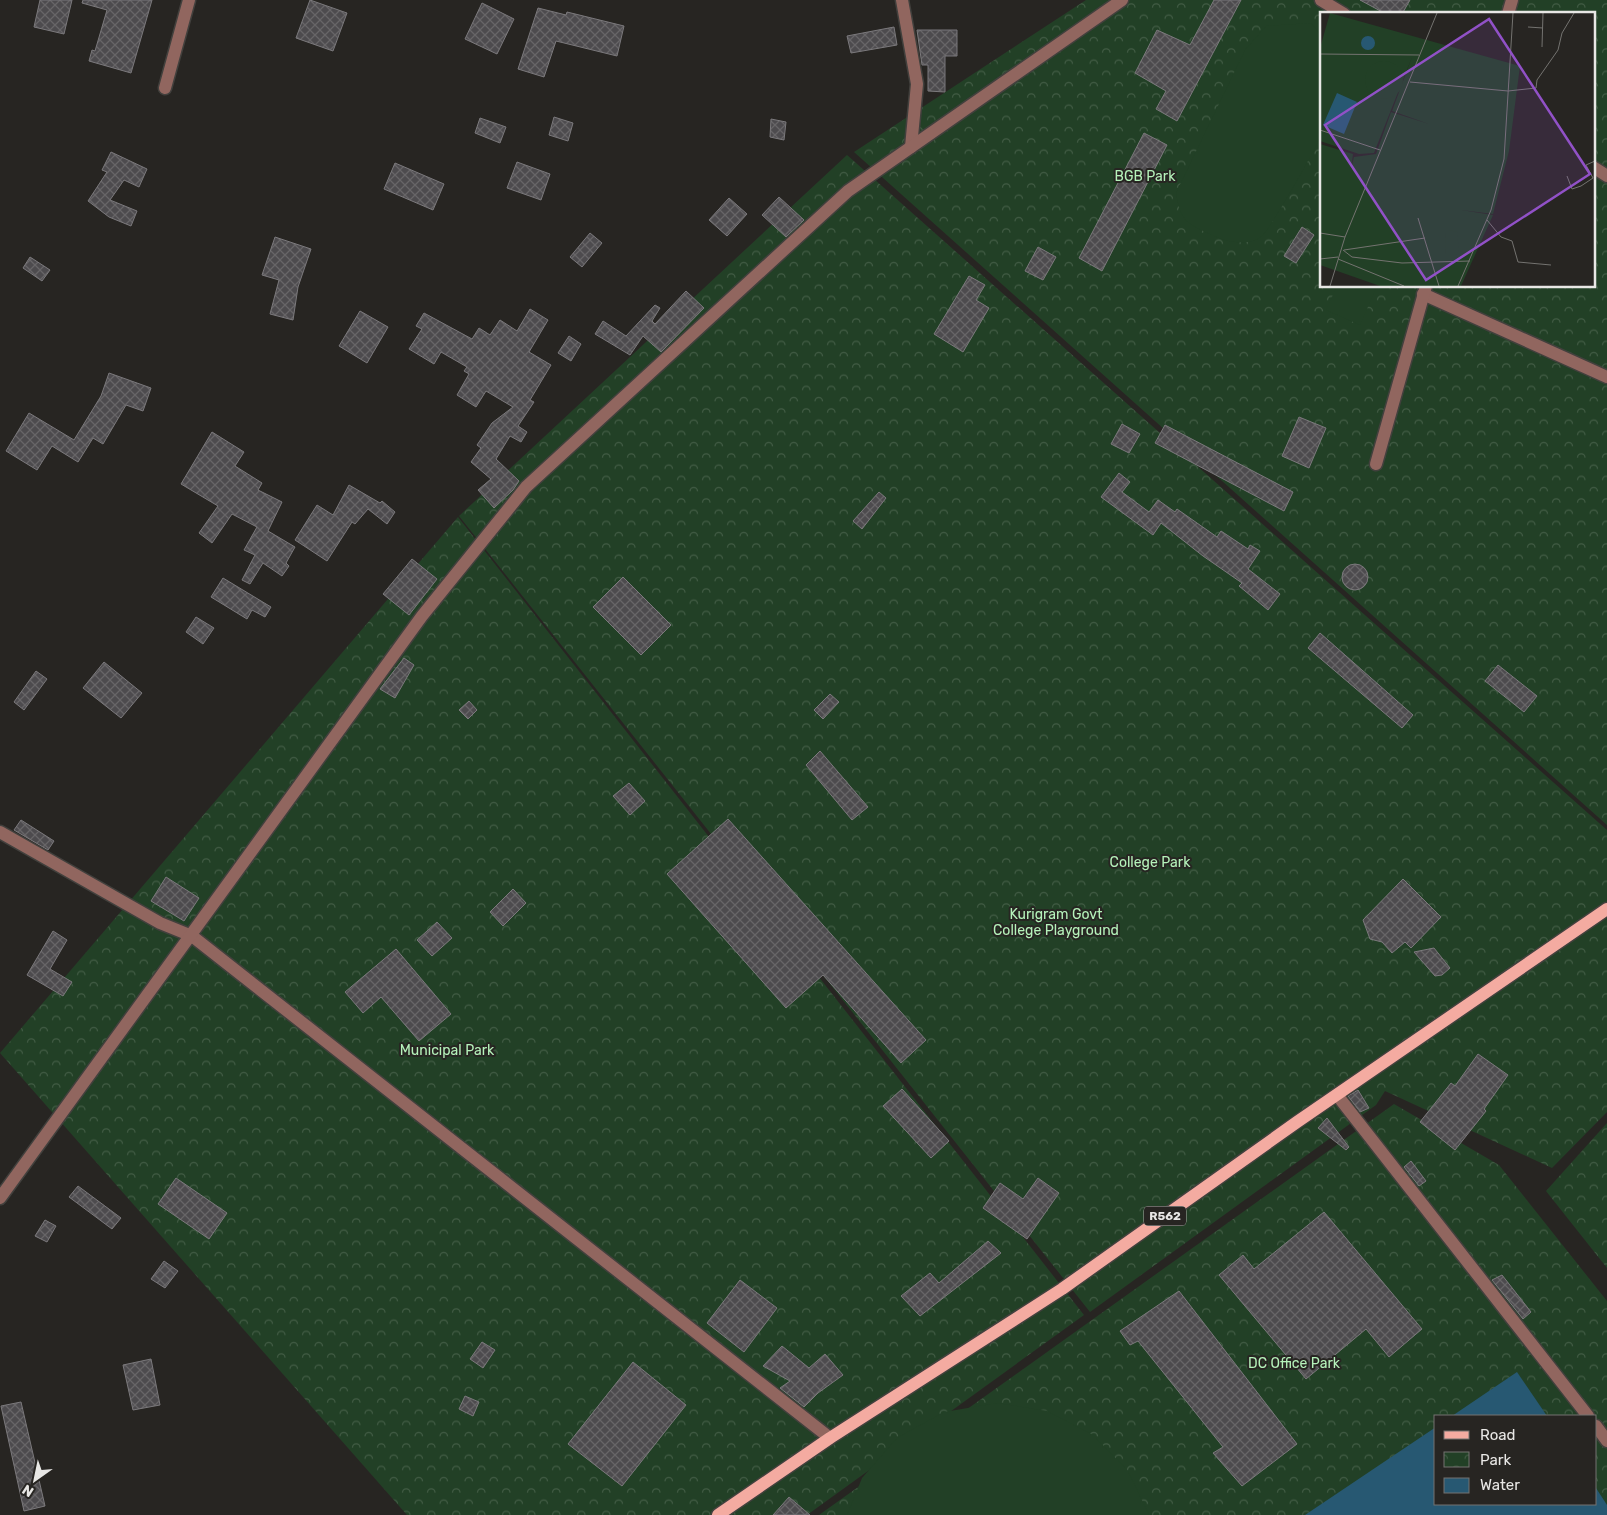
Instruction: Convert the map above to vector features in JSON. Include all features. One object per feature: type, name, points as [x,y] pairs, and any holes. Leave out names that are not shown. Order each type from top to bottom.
[{"type":"main road","name":"R562","points":[[718,1515],[830,1438],[1062,1289],[1336,1096],[1607,909]]},
{"type":"street","points":[[165,88],[189,0]]},
{"type":"street","points":[[902,0],[916,84],[911,147]]},
{"type":"street","points":[[0,1198],[192,936],[422,616],[526,487],[848,191],[1122,0]]},
{"type":"street","points":[[1321,0],[1341,12]]},
{"type":"street","points":[[1594,168],[1607,176]]},
{"type":"street","points":[[1376,464],[1424,290],[1607,377]]},
{"type":"street","points":[[0,832],[160,923],[192,936],[830,1438]]},
{"type":"street","points":[[1336,1096],[1587,1415]]},
{"type":"street","points":[[1597,1427],[1607,1441]]},
{"type":"green space","name":"BGB Park","points":[[1086,0],[1607,0],[1607,825],[854,152]]},
{"type":"green space","points":[[1311,23],[1320,34],[1320,137],[1267,230],[1257,239],[1237,242],[1218,238],[1186,221],[1180,211],[1176,193],[1245,50],[1266,26]]},
{"type":"green space","name":"College Park","points":[[847,155],[1607,830],[1607,1112],[1552,1168],[1385,1091],[1376,1105],[1090,1312],[459,516]]},
{"type":"green space","points":[[1336,288],[1376,288],[1360,325],[1326,310]]},
{"type":"green space","name":"Municipal Park","points":[[458,517],[1084,1315],[807,1515],[407,1515],[0,1053]]},
{"type":"green space","name":"DC Office Park","points":[[1394,1104],[1499,1165],[1607,1301],[1607,1515],[819,1515]]},
{"type":"green space","points":[[1607,1123],[1607,1268],[1546,1191]]},
{"type":"green space","points":[[997,1403],[1047,1411],[1093,1435],[1128,1471],[1149,1515],[847,1515],[862,1478],[897,1438],[944,1412]]},
{"type":"water","points":[[1517,1372],[1546,1415],[1453,1415]]},
{"type":"water","points":[[1434,1428],[1434,1505],[1597,1505],[1597,1490],[1607,1505],[1607,1515],[1305,1515]]},
{"type":"building","points":[[40,0],[72,0],[64,34],[34,27]]},
{"type":"building","points":[[83,0],[152,0],[131,73],[89,61],[92,50],[95,51],[107,10],[82,3]]},
{"type":"building","points":[[310,0],[347,13],[333,51],[296,38]]},
{"type":"building","points":[[1214,0],[1241,0],[1177,121],[1156,109],[1166,91],[1135,73],[1157,30],[1190,45]]},
{"type":"building","points":[[1360,0],[1410,0],[1403,12],[1382,12]]},
{"type":"building","points":[[482,3],[514,19],[497,54],[465,39]]},
{"type":"building","points":[[538,8],[566,15],[567,12],[624,26],[617,56],[556,41],[544,77],[518,69]]},
{"type":"building","points":[[894,27],[897,45],[851,53],[847,36]]},
{"type":"building","points":[[917,30],[957,30],[957,56],[945,56],[945,92],[928,91],[928,65],[922,65]]},
{"type":"building","points":[[554,117],[573,123],[568,141],[549,135]]},
{"type":"building","points":[[480,118],[506,127],[500,143],[475,133]]},
{"type":"building","points":[[771,119],[786,122],[784,140],[770,137]]},
{"type":"building","points":[[1144,133],[1167,145],[1102,271],[1079,258]]},
{"type":"building","points":[[111,152],[147,169],[139,187],[124,180],[110,200],[137,211],[131,226],[109,217],[88,201],[107,172],[102,170]]},
{"type":"building","points":[[517,162],[550,174],[541,200],[507,188]]},
{"type":"building","points":[[395,163],[444,184],[433,210],[384,189]]},
{"type":"building","points":[[779,197],[804,220],[786,237],[762,215]]},
{"type":"building","points":[[729,198],[747,214],[727,236],[709,220]]},
{"type":"building","points":[[1302,227],[1314,235],[1296,263],[1284,256]]},
{"type":"building","points":[[590,233],[602,243],[582,267],[570,257]]},
{"type":"building","points":[[275,237],[311,249],[298,287],[293,320],[270,314],[279,280],[262,275]]},
{"type":"building","points":[[1038,247],[1056,257],[1043,280],[1025,271]]},
{"type":"building","points":[[30,257],[50,270],[42,281],[23,268]]},
{"type":"building","points":[[969,276],[985,285],[976,300],[989,308],[963,352],[934,334]]},
{"type":"building","points":[[686,291],[704,308],[661,352],[643,336],[630,355],[595,334],[603,321],[626,336],[655,305],[660,308],[652,321],[655,324]]},
{"type":"building","points":[[530,309],[548,320],[529,352],[551,365],[530,400],[534,402],[518,426],[527,432],[521,442],[510,436],[496,459],[519,481],[513,490],[494,508],[478,490],[491,479],[471,462],[481,448],[477,445],[492,423],[513,407],[486,391],[476,407],[457,395],[469,374],[464,371],[467,367],[441,352],[434,364],[409,349],[422,329],[416,326],[424,313],[472,339],[479,328],[490,335],[500,320],[517,331]]},
{"type":"building","points":[[360,311],[388,327],[367,363],[339,346]]},
{"type":"building","points":[[569,336],[581,344],[571,361],[558,353]]},
{"type":"building","points":[[109,373],[151,388],[143,411],[126,405],[103,444],[93,438],[78,462],[52,446],[37,470],[6,451],[29,413],[74,440],[101,396]]},
{"type":"building","points":[[1299,417],[1326,428],[1309,468],[1282,456]]},
{"type":"building","points":[[1122,424],[1140,434],[1129,453],[1111,444]]},
{"type":"building","points":[[1165,425],[1293,492],[1284,511],[1155,443]]},
{"type":"building","points":[[212,432],[244,452],[235,466],[262,483],[258,490],[282,502],[268,531],[295,547],[286,563],[289,566],[282,576],[263,563],[250,584],[242,580],[255,555],[244,550],[257,527],[232,514],[212,543],[199,533],[218,506],[181,484]]},
{"type":"building","points":[[1119,473],[1130,482],[1122,492],[1149,512],[1158,500],[1175,512],[1177,509],[1217,537],[1221,531],[1248,549],[1250,545],[1260,551],[1248,569],[1280,594],[1268,610],[1239,586],[1242,583],[1203,556],[1161,523],[1153,535],[1101,497]]},
{"type":"building","points":[[349,485],[380,503],[382,501],[395,512],[387,524],[368,509],[355,524],[352,522],[327,561],[295,540],[317,505],[333,515]]},
{"type":"building","points":[[879,492],[886,498],[862,529],[853,521]]},
{"type":"building","points":[[412,559],[437,579],[409,615],[383,594]]},
{"type":"building","points":[[1355,564],[1364,568],[1368,577],[1364,586],[1355,590],[1346,586],[1342,577],[1346,568]]},
{"type":"building","points":[[623,577],[671,625],[641,655],[593,607]]},
{"type":"building","points":[[223,578],[271,607],[265,617],[252,610],[247,619],[211,597]]},
{"type":"building","points":[[196,617],[214,628],[203,644],[186,632]]},
{"type":"building","points":[[1320,633],[1413,715],[1402,728],[1308,648]]},
{"type":"building","points":[[404,658],[414,665],[395,698],[380,689]]},
{"type":"building","points":[[104,662],[142,693],[121,718],[83,688]]},
{"type":"building","points":[[1498,665],[1537,696],[1524,712],[1485,681]]},
{"type":"building","points":[[36,671],[47,679],[24,710],[14,702]]},
{"type":"building","points":[[830,694],[839,702],[823,719],[814,710]]},
{"type":"building","points":[[469,701],[477,710],[468,719],[459,710]]},
{"type":"building","points":[[820,751],[868,807],[852,820],[806,765]]},
{"type":"building","points":[[629,783],[645,801],[630,815],[613,796]]},
{"type":"building","points":[[728,819],[926,1040],[901,1063],[823,975],[786,1008],[667,874]]},
{"type":"building","points":[[21,820],[54,841],[48,850],[14,830]]},
{"type":"building","points":[[166,877],[199,898],[184,921],[151,901]]},
{"type":"building","points":[[1403,879],[1441,917],[1411,948],[1405,942],[1392,953],[1382,942],[1370,939],[1363,920]]},
{"type":"building","points":[[513,889],[526,903],[503,926],[490,912]]},
{"type":"building","points":[[437,922],[452,938],[432,956],[417,940]]},
{"type":"building","points":[[53,931],[67,940],[50,969],[72,982],[63,996],[27,975]]},
{"type":"building","points":[[1434,948],[1450,968],[1442,975],[1435,976],[1414,952]]},
{"type":"building","points":[[396,949],[451,1014],[419,1041],[381,997],[363,1013],[345,992]]},
{"type":"building","points":[[1478,1054],[1508,1075],[1484,1109],[1486,1111],[1455,1150],[1420,1122],[1451,1083],[1455,1086]]},
{"type":"building","points":[[902,1089],[949,1141],[931,1158],[883,1106]]},
{"type":"building","points":[[1358,1090],[1369,1108],[1360,1112],[1348,1096]]},
{"type":"building","points":[[1327,1118],[1349,1147],[1346,1150],[1318,1128]]},
{"type":"building","points":[[1411,1161],[1426,1181],[1419,1186],[1404,1167]]},
{"type":"building","points":[[176,1178],[227,1213],[209,1239],[158,1204]]},
{"type":"building","points":[[1038,1178],[1059,1193],[1027,1239],[983,1208],[1000,1183],[1023,1199]]},
{"type":"building","points":[[78,1186],[121,1218],[112,1229],[69,1197]]},
{"type":"building","points":[[1324,1212],[1422,1329],[1389,1357],[1366,1329],[1306,1379],[1219,1275],[1243,1255],[1254,1269]]},
{"type":"building","points":[[45,1220],[56,1226],[47,1242],[35,1236]]},
{"type":"building","points":[[988,1241],[1001,1253],[920,1316],[901,1296],[930,1273],[939,1283]]},
{"type":"building","points":[[164,1261],[178,1271],[165,1288],[151,1279]]},
{"type":"building","points":[[1502,1275],[1531,1312],[1523,1319],[1492,1280]]},
{"type":"building","points":[[740,1280],[777,1308],[744,1352],[707,1323]]},
{"type":"building","points":[[1179,1291],[1297,1444],[1242,1486],[1213,1453],[1223,1447],[1138,1341],[1130,1345],[1120,1331]]},
{"type":"building","points":[[482,1342],[495,1350],[483,1368],[470,1359]]},
{"type":"building","points":[[782,1346],[809,1368],[825,1354],[843,1375],[818,1393],[804,1407],[780,1388],[790,1381],[763,1366]]},
{"type":"building","points":[[151,1359],[160,1405],[133,1410],[123,1365]]},
{"type":"building","points":[[633,1362],[686,1405],[622,1486],[568,1444]]},
{"type":"building","points":[[465,1396],[479,1402],[473,1416],[459,1409]]},
{"type":"building","points":[[21,1402],[45,1506],[24,1511],[1,1406]]},
{"type":"building","points":[[789,1497],[810,1515],[773,1515]]},
{"type":"park label","name":"Kurigram Govt College Playground","points":[[1056,922]]}]
